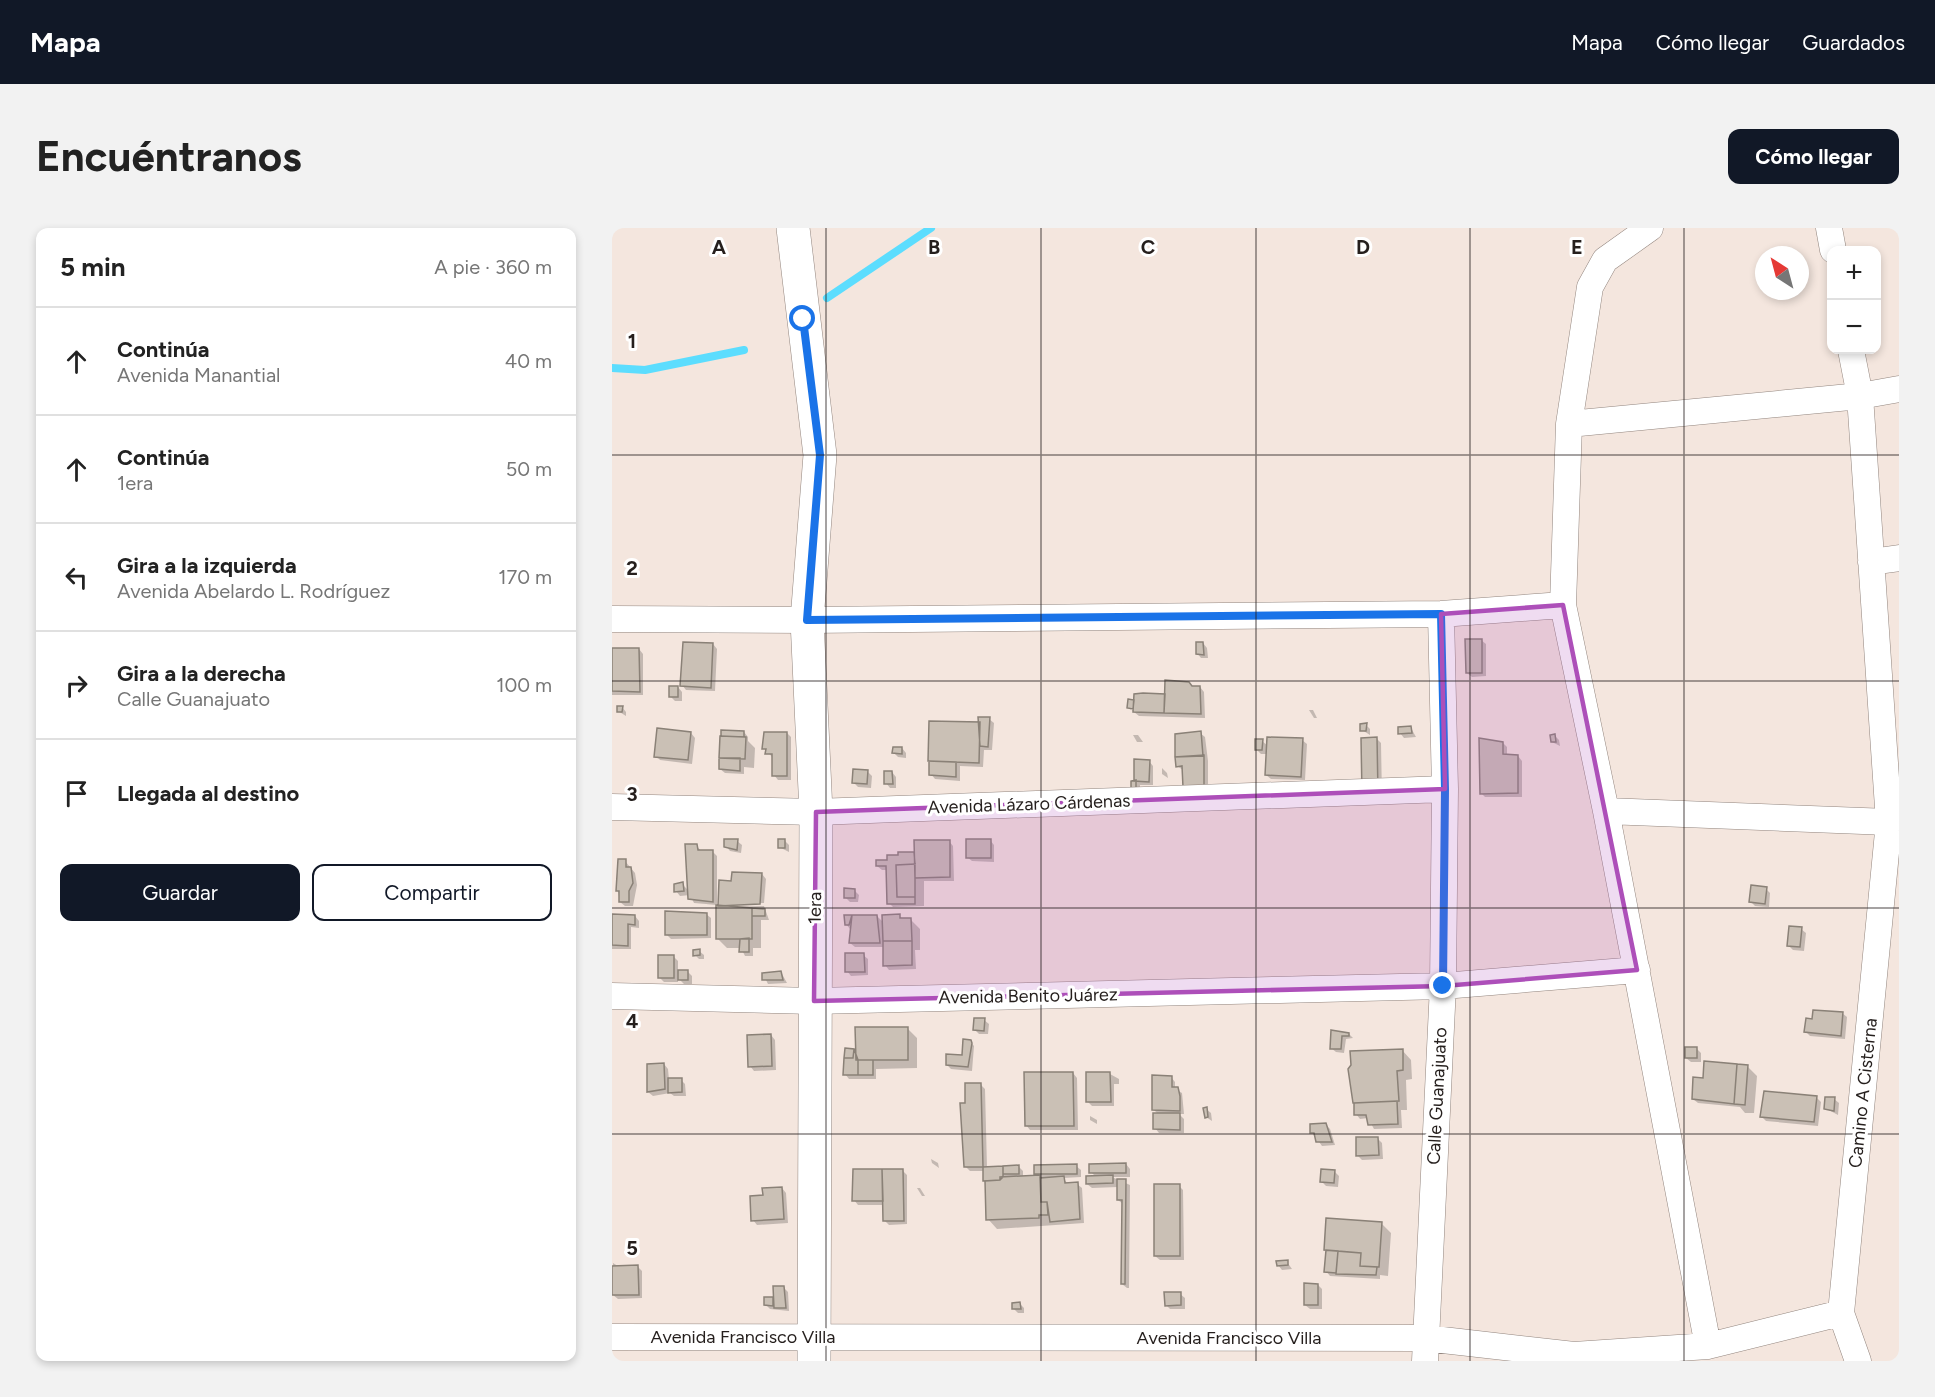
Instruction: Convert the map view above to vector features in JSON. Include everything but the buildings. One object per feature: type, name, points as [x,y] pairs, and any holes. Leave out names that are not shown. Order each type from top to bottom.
[{"type":"main road","name":"1era","points":[[793,228],[820,455],[807,620],[816,812],[814,1349]]},
{"type":"street","points":[[1650,228],[1605,260],[1590,287],[1569,424],[1563,605],[1606,811],[1708,1346]]},
{"type":"street","points":[[1829,228],[1832,246]]},
{"type":"street","name":"Camino A Cisterna","points":[[1852,354],[1860,396],[1871,562],[1893,773],[1841,1313],[1858,1361]]},
{"type":"street","points":[[1569,424],[1860,396],[1899,389]]},
{"type":"street","points":[[1871,562],[1899,558]]},
{"type":"street","points":[[612,619],[807,620],[1441,614],[1563,605]]},
{"type":"street","name":"Calle Guanajuato","points":[[1425,1349],[1443,986],[1445,789],[1441,614]]},
{"type":"street","name":"Avenida Lázaro Cárdenas","points":[[612,807],[816,812],[1445,789]]},
{"type":"street","points":[[1606,811],[1889,822]]},
{"type":"street","name":"Avenida Benito Juárez","points":[[612,996],[814,1001],[1443,986],[1636,970]]},
{"type":"street","name":"Avenida Francisco Villa","points":[[612,1337],[814,1349],[1425,1349],[1574,1354],[1708,1346],[1841,1313]]},
{"type":"highlighted area","points":[[1563,605],[1637,970],[1443,986],[814,1001],[816,812],[1445,789],[1441,614]]},
{"type":"waterway","points":[[827,298],[931,228]]},
{"type":"waterway","points":[[612,368],[645,370],[744,350]]},
{"type":"route","points":[[803,319],[820,455],[807,620],[1441,614],[1445,789],[1443,986]]}]
